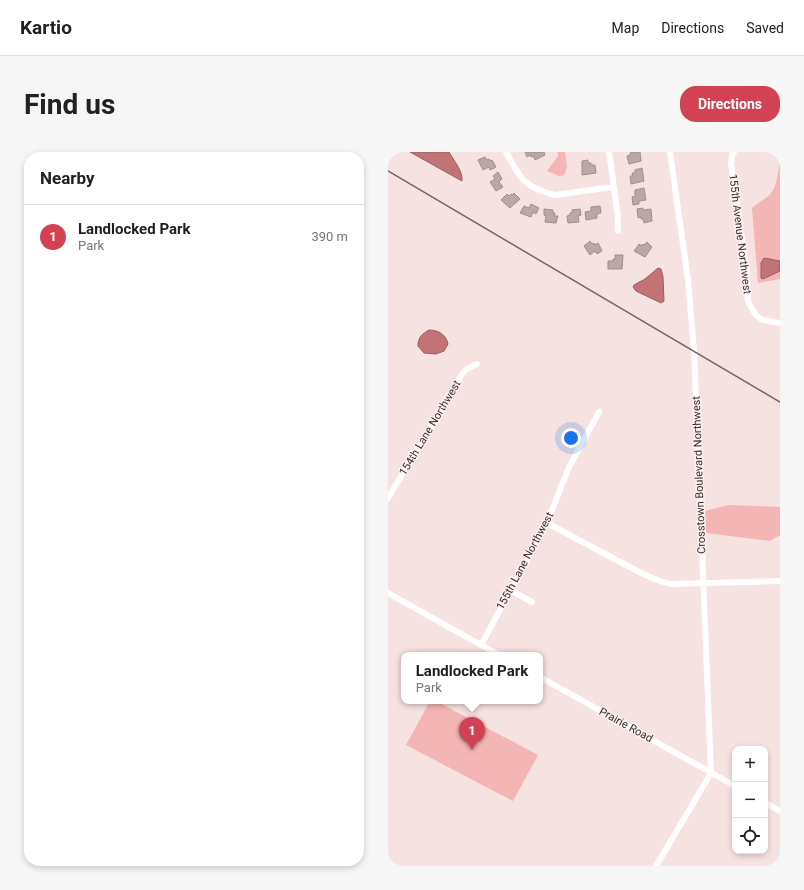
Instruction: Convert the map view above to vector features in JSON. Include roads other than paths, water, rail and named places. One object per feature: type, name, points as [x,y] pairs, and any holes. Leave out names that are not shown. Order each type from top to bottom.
[{"type":"street","points":[[506,152],[523,181],[533,188],[546,193],[555,195],[613,187]]},
{"type":"street","points":[[609,152],[618,216],[618,231]]},
{"type":"street","name":"Crosstown Boulevard Northwest","points":[[670,152],[691,308],[694,351],[711,772]]},
{"type":"street","name":"155th Avenue Northwest","points":[[734,152],[732,156],[732,164],[747,273],[748,301],[755,314],[762,319],[780,323]]},
{"type":"street","name":"154th Lane Northwest","points":[[388,498],[462,374],[467,369],[477,364]]},
{"type":"street","name":"155th Lane Northwest","points":[[480,645],[547,524],[569,467],[599,412]]},
{"type":"street","points":[[547,524],[657,580],[670,584],[780,581]]},
{"type":"street","points":[[510,590],[532,602]]},
{"type":"street","points":[[388,593],[493,652]]},
{"type":"street","name":"Prairie Road","points":[[543,680],[711,772]]},
{"type":"street","points":[[656,866],[711,772],[732,784]]},
{"type":"street","points":[[768,805],[780,811]]},
{"type":"railway","points":[[388,171],[780,402]]},
{"type":"place","name":"Landlocked Park","points":[[472,750]]}]
